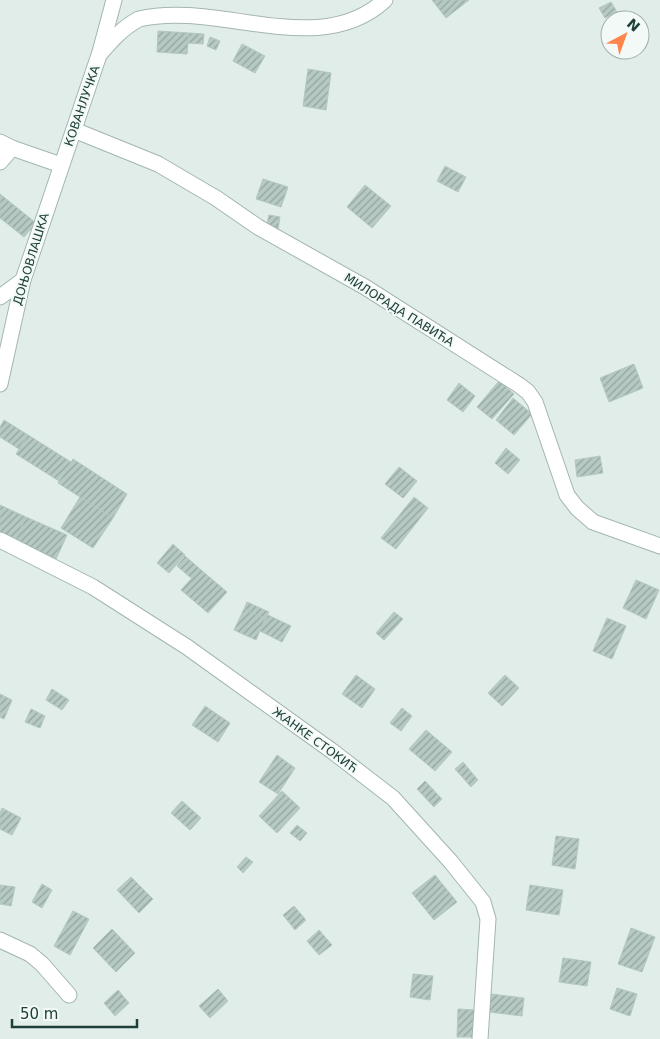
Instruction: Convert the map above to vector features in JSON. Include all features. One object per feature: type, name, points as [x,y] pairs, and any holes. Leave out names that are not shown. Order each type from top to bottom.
[{"type":"street","points":[[99,55],[114,0]]},
{"type":"street","name":"КОВАНЛУЧКА","points":[[61,165],[99,55],[124,28],[138,20],[154,13],[203,7],[300,23],[344,22],[374,10],[384,0]]},
{"type":"street","name":"МИЛОРАДА ПАВИЋА","points":[[74,130],[166,169],[216,198],[258,227],[365,287],[519,384],[535,402],[567,495],[577,508],[593,522],[660,546]]},
{"type":"street","points":[[0,162],[6,145],[61,165]]},
{"type":"street","name":"ДОЊОВЛАШКА","points":[[0,384],[23,280],[61,165]]},
{"type":"street","points":[[0,298],[23,280]]},
{"type":"street","name":"ЖАНКЕ СТОКИЋ","points":[[0,540],[93,587],[186,646],[332,751],[392,798],[451,862],[484,902],[488,919],[480,1039]]},
{"type":"street","points":[[0,940],[30,954],[42,964],[69,995]]},
{"type":"building","points":[[432,0],[469,0],[446,18]]},
{"type":"building","points":[[611,2],[616,10],[600,10],[599,8]]},
{"type":"building","points":[[158,31],[189,33],[187,54],[157,52]]},
{"type":"building","points":[[189,33],[204,34],[203,44],[188,43]]},
{"type":"building","points":[[210,37],[220,41],[216,50],[207,46]]},
{"type":"building","points":[[242,44],[265,56],[255,73],[233,61]]},
{"type":"building","points":[[308,69],[331,73],[326,110],[303,106]]},
{"type":"building","points":[[445,166],[466,177],[458,192],[437,181]]},
{"type":"building","points":[[263,179],[288,187],[281,207],[256,199]]},
{"type":"building","points":[[365,185],[391,206],[372,228],[347,207]]},
{"type":"building","points":[[0,194],[36,223],[24,237],[0,218]]},
{"type":"building","points":[[269,215],[280,217],[278,230],[266,228]]},
{"type":"building","points":[[634,364],[643,388],[609,402],[600,378]]},
{"type":"building","points":[[499,381],[514,394],[492,419],[477,407]]},
{"type":"building","points":[[459,383],[475,396],[463,412],[447,400]]},
{"type":"building","points":[[513,398],[532,414],[514,435],[496,420]]},
{"type":"building","points":[[4,420],[28,435],[19,449],[0,437],[0,427]]},
{"type":"building","points":[[28,435],[71,462],[59,481],[16,454]]},
{"type":"building","points":[[506,448],[520,460],[508,474],[495,463]]},
{"type":"building","points":[[600,456],[603,473],[577,477],[575,460]]},
{"type":"building","points":[[73,459],[127,494],[113,518],[58,483]]},
{"type":"building","points":[[399,467],[417,481],[403,498],[385,484]]},
{"type":"building","points":[[80,497],[113,518],[93,548],[61,528]]},
{"type":"building","points":[[414,497],[428,508],[396,549],[381,538]]},
{"type":"building","points":[[0,505],[26,517],[15,541],[0,534]]},
{"type":"building","points":[[26,517],[67,535],[56,559],[15,541]]},
{"type":"building","points":[[173,544],[185,555],[169,573],[157,563]]},
{"type":"building","points":[[185,556],[200,569],[191,578],[177,566]]},
{"type":"building","points":[[200,569],[227,592],[208,613],[181,590]]},
{"type":"building","points":[[636,580],[659,590],[646,619],[623,608]]},
{"type":"building","points":[[247,602],[269,612],[265,619],[244,609]]},
{"type":"building","points":[[244,609],[265,619],[256,640],[234,630]]},
{"type":"building","points":[[394,612],[403,619],[384,640],[376,633]]},
{"type":"building","points":[[268,615],[291,626],[282,642],[260,631]]},
{"type":"building","points":[[607,618],[626,626],[612,659],[593,651]]},
{"type":"building","points":[[356,675],[375,689],[362,708],[342,694]]},
{"type":"building","points":[[505,675],[519,688],[502,706],[488,693]]},
{"type":"building","points":[[52,689],[69,700],[62,710],[46,700]]},
{"type":"building","points":[[0,694],[12,700],[4,719],[0,717]]},
{"type":"building","points":[[205,706],[230,723],[218,742],[192,725]]},
{"type":"building","points":[[402,708],[412,716],[401,731],[390,723]]},
{"type":"building","points":[[31,709],[45,716],[40,728],[25,722]]},
{"type":"building","points":[[426,730],[452,752],[435,771],[409,749]]},
{"type":"building","points":[[277,755],[295,768],[278,794],[259,782]]},
{"type":"building","points":[[463,762],[478,780],[471,787],[455,769]]},
{"type":"building","points":[[425,781],[442,799],[434,807],[417,789]]},
{"type":"building","points":[[282,791],[300,808],[277,833],[259,816]]},
{"type":"building","points":[[182,801],[201,818],[190,830],[171,813]]},
{"type":"building","points":[[2,808],[21,818],[12,835],[0,829],[0,813]]},
{"type":"building","points":[[297,825],[307,833],[300,841],[290,833]]},
{"type":"building","points":[[556,836],[579,839],[575,869],[552,865]]},
{"type":"building","points":[[246,857],[253,862],[243,873],[237,867]]},
{"type":"building","points":[[435,875],[457,902],[434,920],[412,893]]},
{"type":"building","points":[[131,877],[153,899],[139,913],[117,890]]},
{"type":"building","points":[[42,884],[52,890],[42,908],[32,902]]},
{"type":"building","points":[[0,885],[15,887],[11,906],[0,904]]},
{"type":"building","points":[[530,885],[563,890],[559,915],[526,910]]},
{"type":"building","points":[[294,906],[306,920],[295,930],[283,915]]},
{"type":"building","points":[[73,911],[89,919],[70,955],[54,946]]},
{"type":"building","points":[[631,928],[655,937],[642,972],[618,964]]},
{"type":"building","points":[[112,929],[135,953],[116,972],[93,948]]},
{"type":"building","points":[[319,930],[332,945],[319,955],[307,941]]},
{"type":"building","points":[[563,958],[591,962],[587,986],[559,982]]},
{"type":"building","points":[[413,974],[433,976],[430,1000],[410,997]]},
{"type":"building","points":[[617,988],[637,994],[630,1016],[610,1009]]},
{"type":"building","points":[[218,989],[228,1001],[210,1018],[199,1006]]},
{"type":"building","points":[[118,990],[129,1003],[115,1016],[104,1003]]},
{"type":"building","points":[[491,994],[524,998],[522,1016],[489,1012]]},
{"type":"building","points":[[458,1009],[475,1010],[474,1037],[457,1037]]}]
